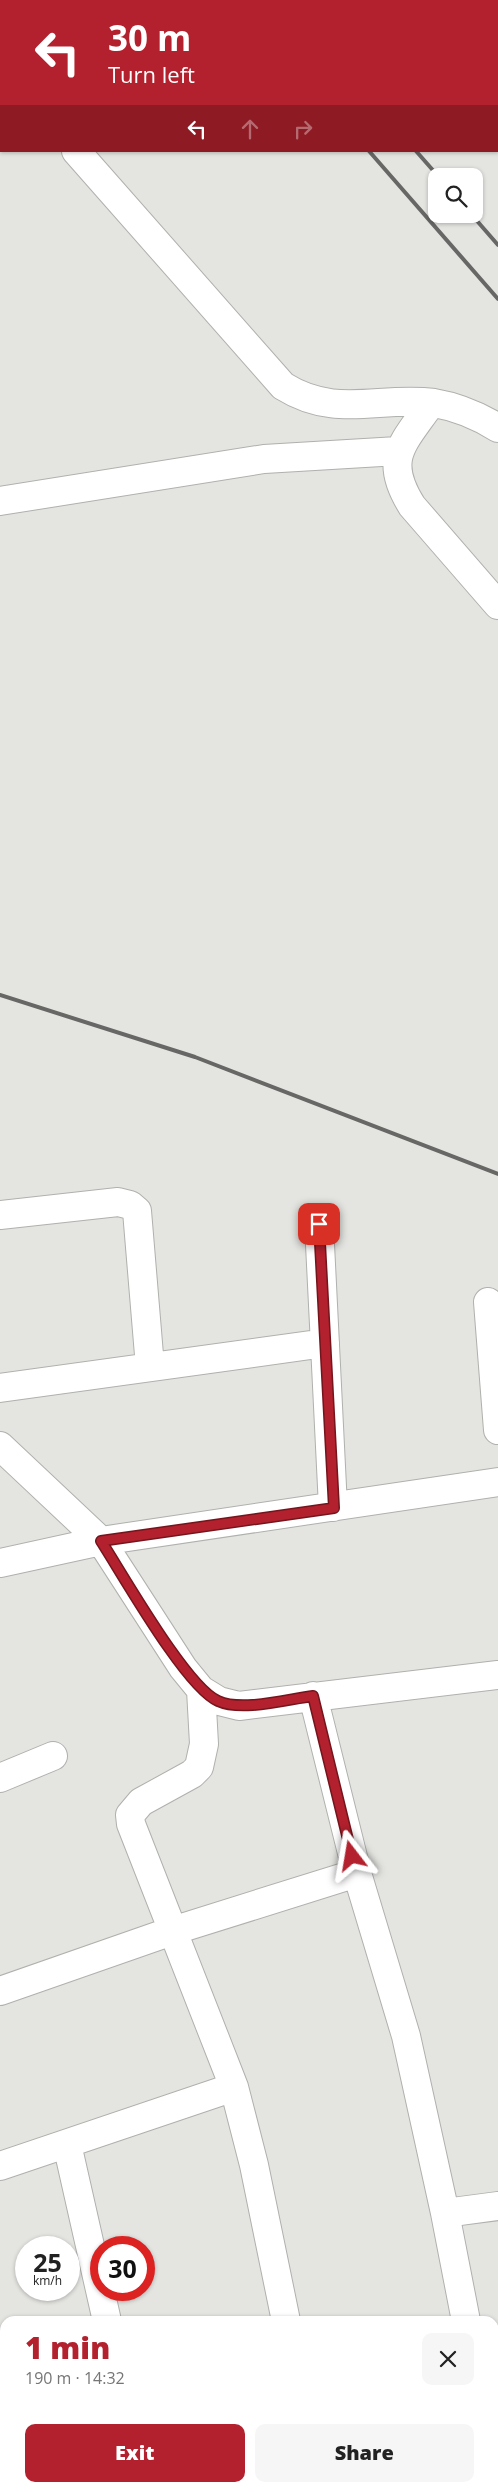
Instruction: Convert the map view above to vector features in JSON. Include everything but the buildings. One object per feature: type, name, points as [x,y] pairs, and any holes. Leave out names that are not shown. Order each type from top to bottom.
[{"type":"street","points":[[77,152],[283,386],[300,396],[318,402],[345,405],[431,403],[455,407],[478,415],[498,428]]},
{"type":"street","points":[[431,403],[398,451],[396,468],[402,490],[412,506],[498,605]]},
{"type":"street","points":[[0,501],[264,459],[398,451]]},
{"type":"street","points":[[0,1215],[118,1202],[130,1205],[137,1211],[150,1367]]},
{"type":"street","points":[[319,1224],[334,1508]]},
{"type":"street","points":[[488,1302],[498,1430]]},
{"type":"street","points":[[0,1388],[325,1343]]},
{"type":"street","points":[[0,1446],[101,1541],[183,1668],[201,1690],[219,1702],[239,1706],[498,1674]]},
{"type":"street","points":[[0,1563],[101,1541],[334,1508],[498,1482]]},
{"type":"street","points":[[201,1690],[204,1744],[199,1767],[192,1774],[141,1802],[130,1815],[131,1824],[234,2087],[254,2166],[285,2316]]},
{"type":"street","points":[[313,1696],[357,1873],[406,2036],[445,2213],[465,2316]]},
{"type":"street","points":[[0,1778],[53,1756]]},
{"type":"street","points":[[0,1990],[172,1931],[357,1873]]},
{"type":"street","points":[[0,2166],[234,2087]]},
{"type":"street","points":[[66,2144],[106,2316]]},
{"type":"street","points":[[445,2213],[498,2206]]},
{"type":"railway","points":[[370,152],[498,299]]},
{"type":"railway","points":[[417,152],[431,168]]},
{"type":"railway","points":[[479,223],[498,245]]},
{"type":"railway","points":[[0,995],[195,1057],[498,1174]]},
{"type":"route","points":[[319,1224],[334,1508],[101,1541],[183,1668],[201,1690],[219,1702],[239,1706],[313,1696],[352,1856]]}]
